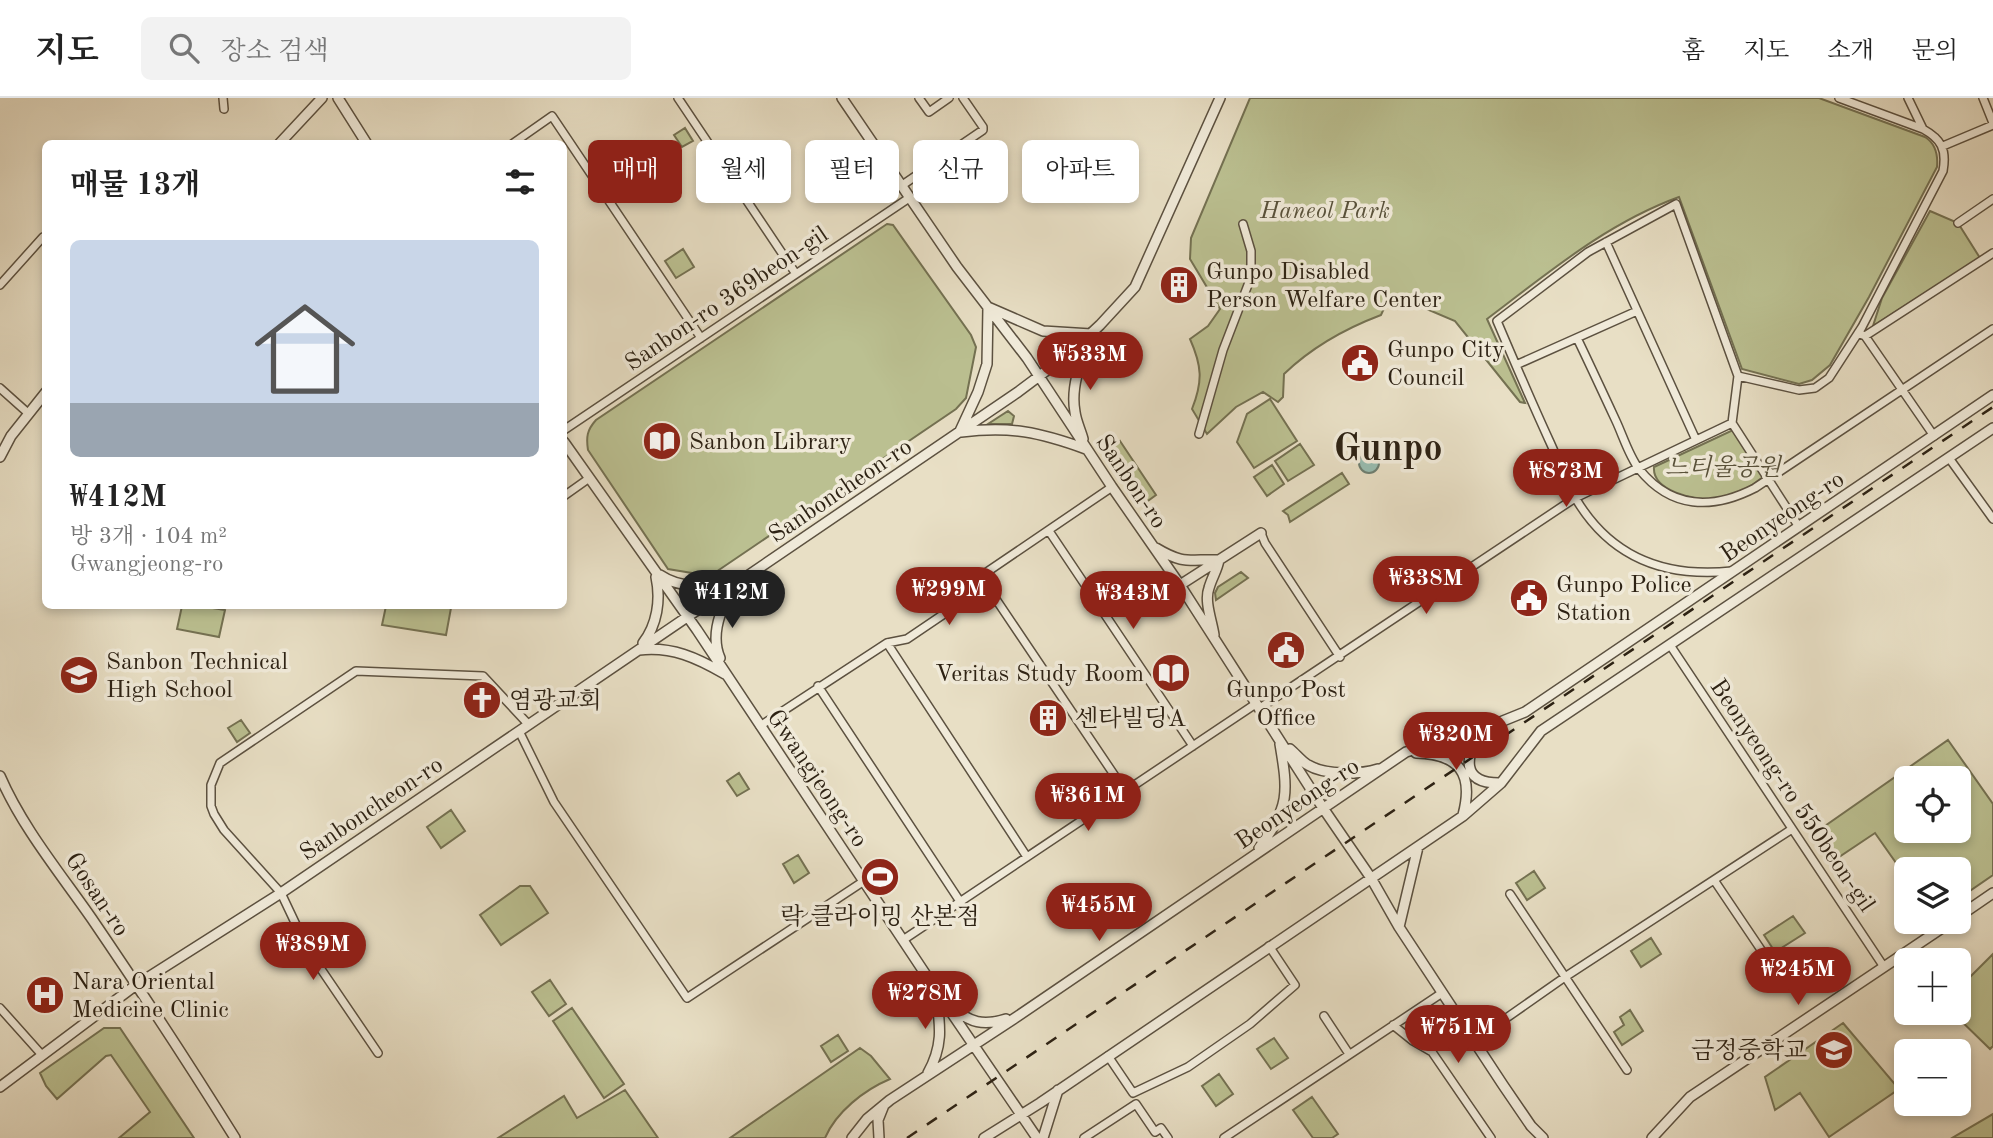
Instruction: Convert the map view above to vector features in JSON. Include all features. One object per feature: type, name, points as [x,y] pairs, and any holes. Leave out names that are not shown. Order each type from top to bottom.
[{"type":"street","points":[[223,98],[225,109]]},
{"type":"street","points":[[283,140],[322,98]]},
{"type":"street","points":[[338,98],[364,140]]},
{"type":"street","points":[[678,98],[796,274]]},
{"type":"street","name":"Sanbon-ro","points":[[842,98],[909,198],[1039,378],[1180,585],[1371,878],[1442,993],[1517,1106],[1543,1138]]},
{"type":"street","points":[[919,98],[929,112],[949,98]]},
{"type":"street","points":[[901,186],[983,130],[963,98]]},
{"type":"street","name":"Sanboncheon-ro","points":[[0,1087],[136,985],[281,892],[1039,378],[1091,334],[1127,297],[1140,278],[1220,98]]},
{"type":"street","points":[[1738,376],[1799,390],[1815,388],[1829,378],[1862,334],[1940,178],[1945,162],[1940,140],[1923,129],[1839,98]]},
{"type":"street","points":[[1908,98],[1923,129]]},
{"type":"street","points":[[1943,146],[1993,124],[1983,98]]},
{"type":"street","points":[[518,140],[552,116],[701,338]]},
{"type":"street","name":"Sanbon-ro 369beon-gil","points":[[567,428],[909,198]]},
{"type":"street","points":[[1958,223],[1993,199]]},
{"type":"street","points":[[1736,570],[1685,572],[1667,569],[1633,556],[1606,537],[1575,498],[1497,321],[1588,252],[1676,204],[1738,376],[1732,423],[1799,527]]},
{"type":"street","points":[[1199,434],[1223,350],[1251,277],[1251,251],[1243,224]]},
{"type":"street","points":[[0,285],[42,238]]},
{"type":"street","points":[[1606,242],[1696,440]]},
{"type":"street","points":[[1862,334],[1993,253]]},
{"type":"street","points":[[959,432],[978,392],[987,364],[988,307],[1043,331],[1091,334],[1077,374],[1074,411],[1086,449]]},
{"type":"street","points":[[1516,365],[1637,311]]},
{"type":"street","points":[[1577,338],[1638,468],[1667,494],[1692,502],[1723,501],[1740,496],[1769,480],[1993,329]]},
{"type":"street","points":[[1862,334],[1934,436]]},
{"type":"street","points":[[0,388],[29,414]]},
{"type":"street","name":"Beonyeong-ro","points":[[852,1138],[867,1119],[885,1104],[1406,752],[1483,729],[1525,712],[1993,396]]},
{"type":"street","points":[[0,457],[11,436],[42,397]]},
{"type":"street","points":[[903,940],[1193,746],[1340,657],[1575,498],[1732,423]]},
{"type":"street","name":"Beonyeong-ro","points":[[984,1138],[1463,816],[1501,783],[1541,732],[1993,428]]},
{"type":"street","points":[[959,432],[1020,429],[1054,437],[1086,449]]},
{"type":"street","name":"Gwangjeong-ro","points":[[567,447],[687,617],[1037,1138]]},
{"type":"street","points":[[1949,458],[1993,519]]},
{"type":"street","points":[[567,494],[588,479]]},
{"type":"street","points":[[760,726],[887,643],[906,639],[972,595],[979,587],[981,576],[1112,487]]},
{"type":"street","points":[[1049,531],[1193,746]]},
{"type":"street","points":[[1180,585],[1261,533],[1340,657]]},
{"type":"street","points":[[1153,547],[1171,557],[1189,562],[1202,559],[1219,560]]},
{"type":"street","points":[[1215,640],[1208,597],[1219,560]]},
{"type":"street","points":[[655,572],[669,581],[692,586],[736,584]]},
{"type":"street","points":[[638,650],[649,635],[655,620],[658,587],[655,572]]},
{"type":"street","points":[[981,576],[1125,791]]},
{"type":"street","points":[[727,676],[717,650],[717,629],[724,604],[736,584]]},
{"type":"street","points":[[887,643],[1027,857]]},
{"type":"street","name":"Beonyeong-ro 550beon-gil","points":[[1670,645],[1884,967]]},
{"type":"street","points":[[638,650],[658,648],[685,653],[727,676]]},
{"type":"street","points":[[378,1053],[308,950],[281,892],[219,822],[211,806],[211,785],[220,763],[356,671],[483,676],[528,725]]},
{"type":"street","points":[[818,687],[961,903]]},
{"type":"street","points":[[1483,729],[1467,758],[1471,771],[1480,779],[1501,783]]},
{"type":"street","points":[[519,731],[554,802],[687,998],[864,881]]},
{"type":"street","points":[[1279,738],[1307,765],[1321,769],[1354,772],[1371,771],[1385,766]]},
{"type":"street","points":[[1254,855],[1275,827],[1283,808],[1286,785],[1279,738]]},
{"type":"street","points":[[1406,752],[1430,753],[1451,760],[1462,769],[1468,785],[1463,816]]},
{"type":"street","name":"Gosan-ro","points":[[0,776],[30,830],[154,1010],[235,1138]]},
{"type":"street","points":[[1475,1040],[1565,977],[1792,829]]},
{"type":"street","points":[[1399,927],[1418,847]]},
{"type":"street","points":[[1714,880],[1776,972]]},
{"type":"street","points":[[1971,908],[1993,893]]},
{"type":"street","points":[[1510,894],[1627,1070]]},
{"type":"street","points":[[1652,1138],[1690,1097],[1933,934]]},
{"type":"street","points":[[1108,1056],[1133,1093],[1188,1067],[1225,1042],[1294,985],[1269,946]]},
{"type":"street","points":[[936,990],[960,1014],[974,1022],[992,1024],[1018,1016]]},
{"type":"street","points":[[927,1075],[937,1056],[940,1040],[936,990]]},
{"type":"street","points":[[1227,1137],[1442,993]]},
{"type":"street","points":[[0,1008],[42,1055]]},
{"type":"street","points":[[1324,1016],[1349,1054]]},
{"type":"street","points":[[1393,1025],[1432,1052],[1491,1138]]},
{"type":"street","points":[[1043,1138],[1058,1090]]},
{"type":"street","points":[[879,1138],[878,1120],[885,1104]]},
{"type":"street","points":[[1084,1138],[1136,1104],[1155,1132],[1161,1128],[1168,1138]]},
{"type":"green space","name":"Haneol Park","points":[[1250,98],[1819,98],[1925,137],[1936,150],[1937,167],[1830,365],[1812,380],[1799,384],[1742,369],[1679,197],[1603,235],[1487,319],[1525,403],[1520,402],[1455,321],[1422,307],[1386,304],[1381,315],[1329,340],[1295,364],[1284,374],[1283,397],[1278,402],[1263,392],[1236,407],[1207,434],[1192,409],[1200,374],[1190,339],[1208,326],[1220,309],[1190,259],[1191,238]]},
{"type":"green space","points":[[685,128],[693,141],[682,147],[682,140],[677,140],[674,135]]},
{"type":"green space","points":[[1930,211],[1958,223],[1980,258],[1873,326],[1882,298]]},
{"type":"green space","points":[[887,224],[893,225],[971,335],[976,347],[966,398],[956,409],[710,576],[668,569],[588,450],[589,430],[596,420]]},
{"type":"green space","points":[[683,249],[694,267],[676,278],[665,261]]},
{"type":"green space","points":[[1270,399],[1297,441],[1254,468],[1237,442],[1247,414]]},
{"type":"green space","points":[[1008,411],[1014,416],[1012,424],[988,424]]},
{"type":"green space","name":"느티울공원","points":[[1733,430],[1763,477],[1746,489],[1715,499],[1695,498],[1667,488],[1655,475],[1654,467]]},
{"type":"green space","points":[[1120,441],[1156,495],[1145,503],[1109,449]]},
{"type":"green space","points":[[1300,444],[1314,465],[1288,481],[1275,461]]},
{"type":"green space","points":[[1272,465],[1284,484],[1267,496],[1254,477]]},
{"type":"green space","points":[[1342,473],[1349,484],[1290,522],[1283,511]]},
{"type":"green space","points":[[1241,572],[1248,578],[1216,600],[1218,587]]},
{"type":"green space","points":[[181,609],[225,610],[219,637],[177,629]]},
{"type":"green space","points":[[385,609],[451,609],[446,635],[382,625]]},
{"type":"green space","points":[[241,720],[250,733],[237,742],[228,728]]},
{"type":"green space","points":[[1948,740],[1966,766],[1911,766]]},
{"type":"green space","points":[[739,773],[749,789],[737,796],[727,781]]},
{"type":"green space","points":[[1971,773],[1993,804],[1993,875],[1971,890],[1971,857],[1894,857],[1894,860],[1875,833],[1830,863],[1812,835],[1894,778],[1894,843],[1971,843]]},
{"type":"green space","points":[[451,810],[465,831],[441,848],[427,827]]},
{"type":"green space","points":[[798,855],[809,873],[794,883],[783,864]]},
{"type":"green space","points":[[1534,871],[1545,888],[1527,900],[1516,883]]},
{"type":"green space","points":[[520,886],[530,886],[548,913],[501,945],[480,915]]},
{"type":"green space","points":[[1793,916],[1805,933],[1775,952],[1764,935]]},
{"type":"green space","points":[[1651,938],[1661,954],[1641,967],[1631,951]]},
{"type":"green space","points":[[1993,954],[1993,1046],[1990,1049],[1965,1025],[1971,1025],[1971,976]]},
{"type":"green space","points":[[550,980],[566,1004],[549,1016],[532,992]]},
{"type":"green space","points":[[572,1008],[624,1084],[604,1098],[553,1021]]},
{"type":"green space","points":[[1630,1010],[1643,1031],[1622,1045],[1614,1032],[1624,1025],[1620,1017]]},
{"type":"green space","points":[[1843,1023],[1894,1083],[1894,1092],[1829,1137],[1800,1093],[1775,1110],[1765,1077]]},
{"type":"green space","points":[[104,1028],[120,1028],[194,1138],[119,1138],[150,1112],[111,1055],[106,1056],[57,1099],[46,1086],[40,1073]]},
{"type":"green space","points":[[838,1035],[848,1051],[831,1062],[821,1046]]},
{"type":"green space","points":[[1274,1038],[1288,1058],[1271,1069],[1257,1049]]},
{"type":"green space","points":[[860,1048],[871,1056],[890,1079],[870,1089],[852,1103],[836,1119],[825,1138],[730,1138]]},
{"type":"green space","points":[[1219,1074],[1233,1094],[1216,1106],[1202,1086]]},
{"type":"green space","points":[[625,1090],[658,1138],[498,1138],[564,1096],[577,1118]]},
{"type":"green space","points":[[1312,1097],[1338,1134],[1332,1138],[1313,1138],[1293,1110]]},
{"type":"green space","points":[[1993,1114],[1993,1138],[1952,1138]]},
{"type":"water","points":[[1369,453],[1376,456],[1379,463],[1376,470],[1369,473],[1362,470],[1359,463],[1362,456]]},
{"type":"railway","points":[[907,1138],[1993,407]]},
{"type":"place","name":"Gunpo Disabled Person Welfare Center","points":[[1179,285]]},
{"type":"place","name":"Gunpo City Council","points":[[1360,363]]},
{"type":"place","name":"Sanbon Library","points":[[662,441]]},
{"type":"place","name":"Gunpo Police Station","points":[[1529,598]]},
{"type":"place","name":"Gunpo Post Office","points":[[1286,650]]},
{"type":"place","name":"Veritas Study Room","points":[[1171,673]]},
{"type":"place","name":"Sanbon Technical High School","points":[[79,675]]},
{"type":"place","name":"염광교회","points":[[482,700]]},
{"type":"place","name":"센타빌딩A","points":[[1048,718]]},
{"type":"place","name":"락 클라이밍 산본점","points":[[880,877]]},
{"type":"place","name":"Nara Oriental Medicine Clinic","points":[[45,995]]},
{"type":"place","name":"금정중학교","points":[[1834,1050]]},
{"type":"district","name":"Gunpo","points":[[1388,447]]}]
